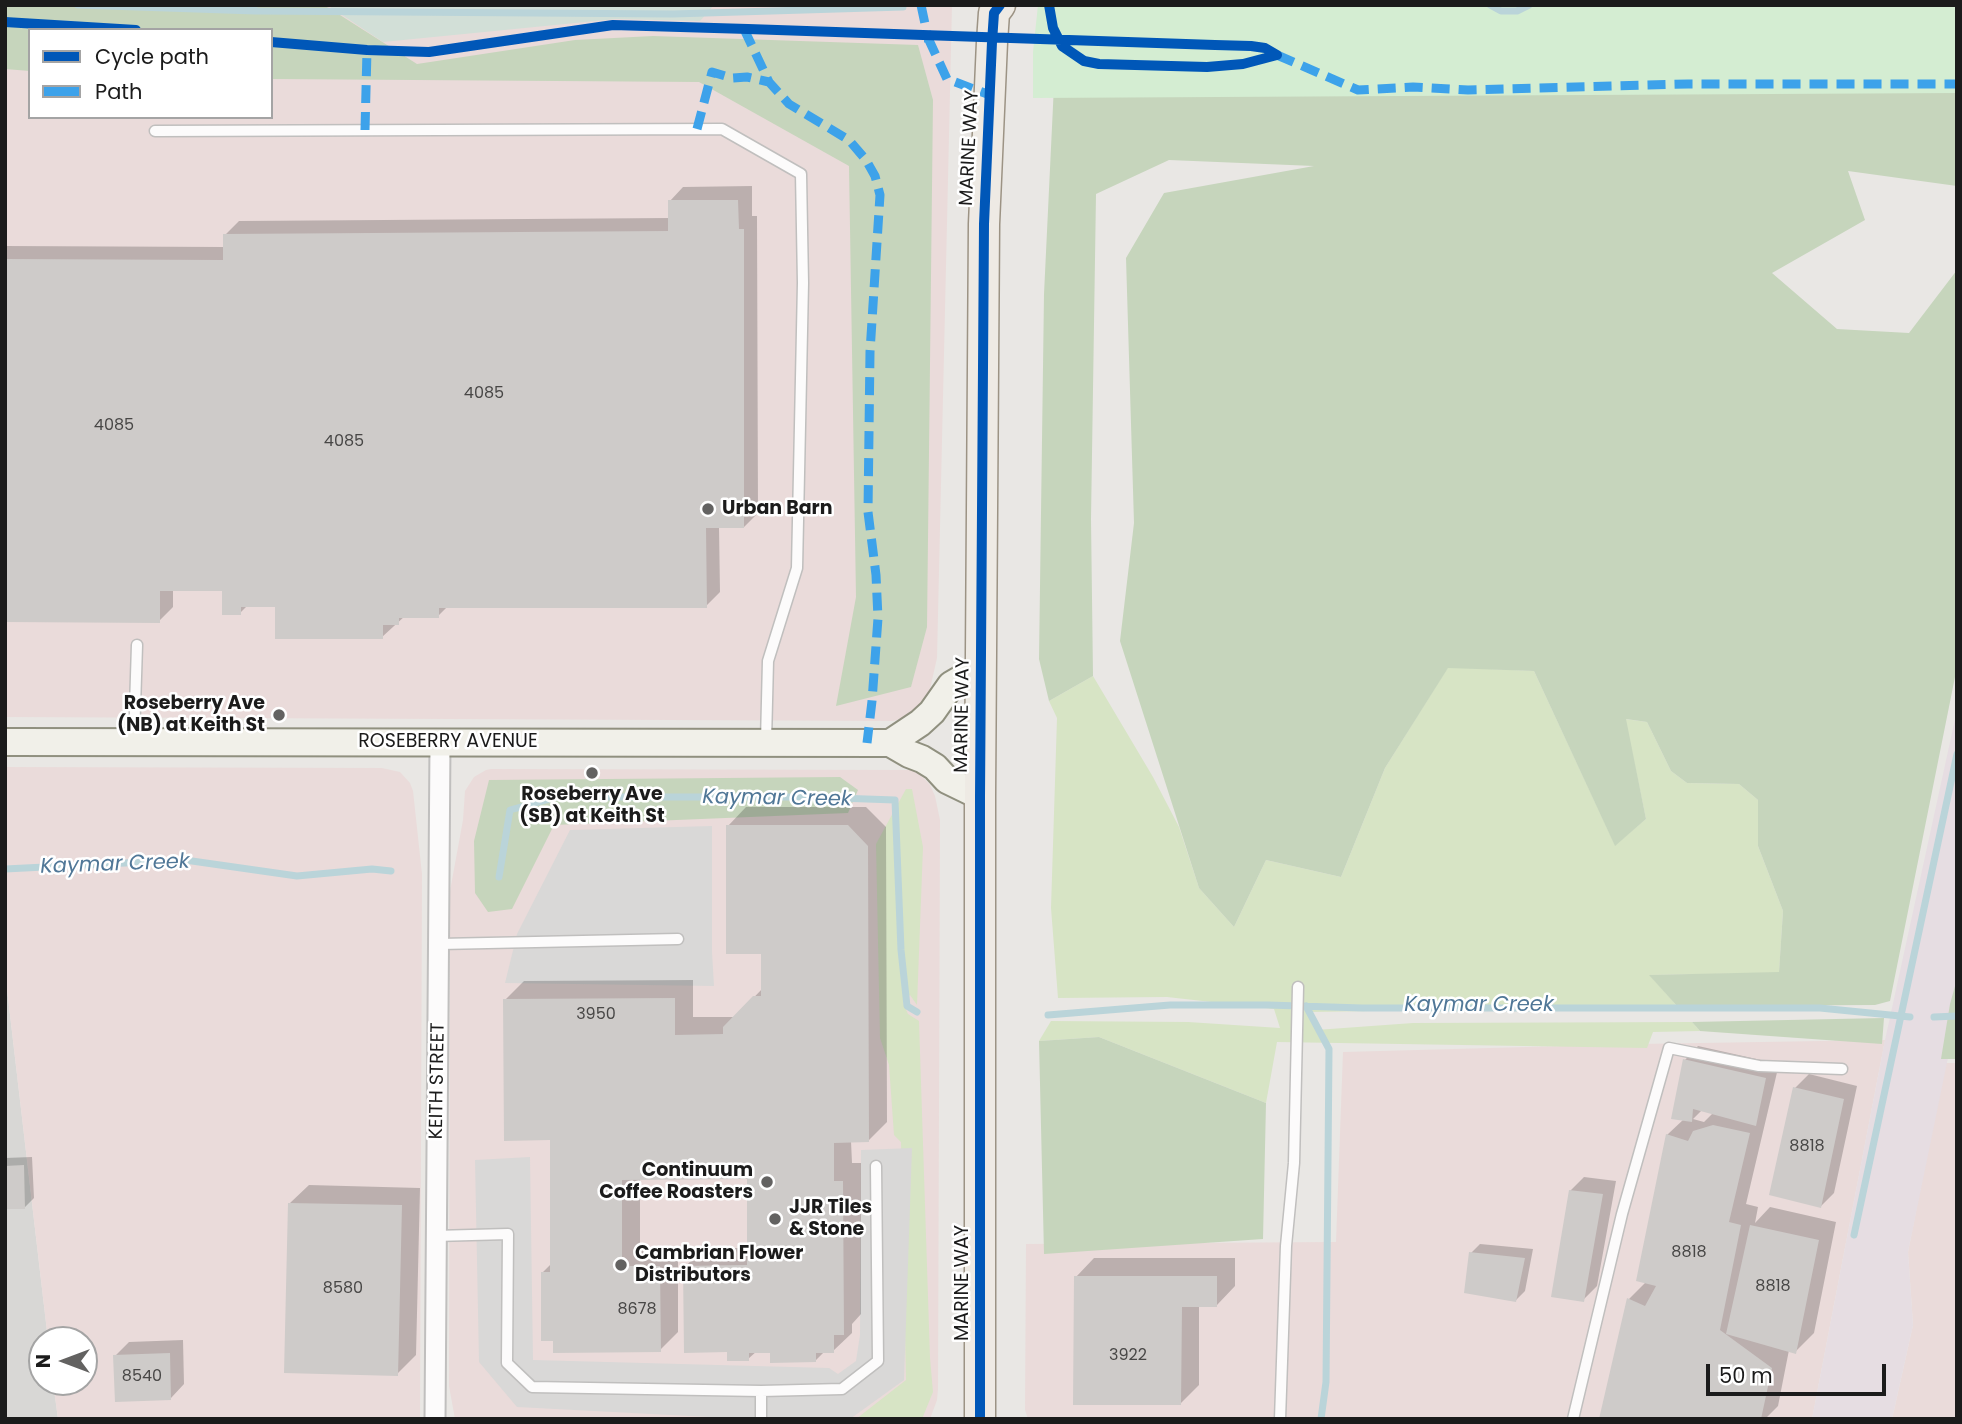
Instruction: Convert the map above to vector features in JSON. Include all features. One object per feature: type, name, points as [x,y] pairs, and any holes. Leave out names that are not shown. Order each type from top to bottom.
[{"type":"main road","name":"MARINE WAY","points":[[980,1419],[979,796],[984,224],[995,8]]},
{"type":"street","points":[[890,743],[932,712],[951,685],[982,667]]},
{"type":"street","name":"ROSEBERRY AVENUE","points":[[5,742],[890,743],[928,763],[947,780],[979,796]]},
{"type":"street","name":"KEITH STREET","points":[[435,1419],[440,743]]},
{"type":"lane","points":[[155,131],[722,129],[801,174],[803,283],[797,568],[768,661],[766,741]]},
{"type":"lane","points":[[134,741],[137,645]]},
{"type":"lane","points":[[440,944],[678,939]]},
{"type":"lane","points":[[1280,1419],[1286,1246],[1294,1163],[1298,988]]},
{"type":"lane","points":[[1573,1419],[1622,1214],[1670,1048],[1759,1066],[1842,1069]]},
{"type":"lane","points":[[435,1236],[508,1234],[508,1363],[532,1387],[761,1391],[842,1389],[878,1361],[876,1166]]},
{"type":"lane","points":[[761,1391],[761,1419]]},
{"type":"shaded area","points":[[234,5],[952,5],[937,658],[930,689],[921,704],[903,718],[893,721],[5,717],[5,14]]},
{"type":"shaded area","points":[[327,5],[714,5],[700,21],[616,19],[383,42]]},
{"type":"shaded area","points":[[1957,710],[1957,1014],[1908,1252],[1913,1325],[1892,1419],[1812,1419],[1885,1040]]},
{"type":"shaded area","points":[[5,767],[382,768],[400,772],[413,791],[422,874],[420,1419],[58,1419],[55,1396],[98,1396],[98,1326],[46,1326],[5,972]]},
{"type":"shaded area","points":[[491,769],[911,770],[918,772],[930,785],[940,820],[938,1389],[930,1419],[455,1419],[449,1386],[450,891],[463,820],[465,791],[474,777]]},
{"type":"shaded area","points":[[712,826],[714,986],[505,983],[517,934],[570,830]]},
{"type":"shaded area","points":[[5,972],[46,1326],[28,1326],[28,1396],[55,1396],[58,1419],[5,1419]]},
{"type":"shaded area","points":[[1885,1040],[1812,1419],[1028,1419],[1025,1410],[1026,1244],[1336,1242],[1343,1052]]},
{"type":"shaded area","points":[[1945,1063],[1957,1063],[1957,1419],[1892,1419],[1913,1325],[1908,1252]]},
{"type":"shaded area","points":[[912,1148],[904,1380],[850,1419],[747,1419],[517,1407],[479,1362],[475,1160],[530,1157],[533,1360],[829,1368],[838,1374],[856,1361],[860,1335],[861,1150]]},
{"type":"green space","points":[[5,5],[322,5],[417,64],[575,40],[653,36],[918,45],[933,100],[927,627],[911,687],[836,706],[856,597],[849,166],[699,82],[273,79],[273,28],[28,28],[28,71],[5,69]]},
{"type":"green space","points":[[1038,5],[1957,5],[1957,93],[1033,98],[1033,52]]},
{"type":"green space","points":[[1055,64],[1957,74],[1957,186],[1848,171],[1865,220],[1772,273],[1837,329],[1909,333],[1957,270],[1957,667],[1890,1001],[1875,1005],[1677,1006],[1649,975],[1779,972],[1783,911],[1758,846],[1758,800],[1739,784],[1687,783],[1671,771],[1647,722],[1626,719],[1646,819],[1615,846],[1534,671],[1448,668],[1385,768],[1341,877],[1266,860],[1234,927],[1199,888],[1120,641],[1134,523],[1126,258],[1164,193],[1314,166],[1169,160],[1096,194],[1091,519],[1093,676],[1049,701],[1039,659],[1044,294]]},
{"type":"green space","points":[[1448,667],[1534,671],[1615,845],[1646,819],[1625,719],[1647,722],[1671,771],[1687,783],[1739,784],[1758,800],[1758,846],[1783,911],[1779,973],[1650,975],[1677,1006],[1310,1012],[1316,1030],[1413,1023],[1692,1022],[1700,1031],[1653,1032],[1647,1048],[1277,1042],[1266,1103],[1099,1037],[1039,1041],[1051,1021],[1188,1022],[1280,1028],[1274,1009],[1167,997],[1058,998],[1051,908],[1057,718],[1049,701],[1093,676],[1153,777],[1179,827],[1199,888],[1234,927],[1266,860],[1341,877],[1385,768]]},
{"type":"green space","points":[[840,777],[858,790],[848,813],[554,825],[512,909],[488,912],[475,893],[474,841],[489,780]]},
{"type":"green space","points":[[906,789],[912,789],[923,847],[917,1005],[910,995],[903,1003],[908,1014],[919,1021],[933,1392],[922,1419],[856,1419],[906,1380],[901,1142],[894,1135],[889,1065],[880,1038],[876,844]]},
{"type":"green space","points":[[1957,979],[1957,1059],[1941,1059],[1950,1004]]},
{"type":"green space","points":[[1884,1018],[1882,1044],[1700,1031],[1692,1022]]},
{"type":"green space","points":[[1099,1037],[1266,1103],[1263,1239],[1044,1254],[1039,1041]]},
{"type":"building","points":[[668,200],[738,200],[739,229],[744,229],[744,528],[706,528],[707,608],[439,608],[439,618],[399,618],[399,625],[383,625],[383,639],[275,639],[275,607],[241,607],[241,615],[222,615],[222,591],[160,591],[160,623],[5,622],[5,259],[223,260],[223,234],[668,231]]},
{"type":"building","points":[[726,825],[848,825],[868,846],[869,1142],[834,1143],[834,1181],[843,1181],[844,1335],[834,1335],[834,1353],[816,1353],[816,1362],[770,1363],[770,1353],[749,1353],[749,1361],[727,1361],[727,1352],[684,1353],[683,1266],[747,1265],[747,1179],[622,1180],[622,1266],[660,1266],[661,1352],[553,1353],[553,1341],[541,1341],[541,1272],[550,1272],[550,1140],[504,1141],[503,999],[675,998],[675,1035],[723,1034],[723,1027],[753,996],[761,996],[761,954],[726,954]]},
{"type":"building","points":[[1683,1059],[1766,1078],[1756,1126],[1693,1109],[1692,1122],[1671,1119]]},
{"type":"building","points":[[1793,1087],[1844,1099],[1821,1208],[1769,1195]]},
{"type":"building","points":[[1713,1125],[1750,1133],[1729,1222],[1741,1225],[1720,1330],[1772,1368],[1761,1419],[1599,1419],[1627,1298],[1645,1306],[1656,1286],[1636,1281],[1666,1134],[1688,1141],[1693,1131]]},
{"type":"building","points":[[24,1165],[25,1209],[5,1209],[5,1166]]},
{"type":"building","points":[[1569,1190],[1603,1194],[1584,1302],[1551,1297]]},
{"type":"building","points":[[288,1203],[402,1205],[398,1376],[284,1373]]},
{"type":"building","points":[[1750,1225],[1819,1240],[1796,1354],[1726,1334]]},
{"type":"building","points":[[1469,1252],[1525,1258],[1516,1302],[1464,1293]]},
{"type":"building","points":[[1074,1276],[1217,1276],[1217,1307],[1182,1307],[1181,1405],[1073,1405]]},
{"type":"building","points":[[170,1353],[171,1400],[115,1402],[113,1355]]},
{"type":"waterway","points":[[78,5],[255,11]]},
{"type":"waterway","points":[[250,5],[256,11],[673,14],[903,7]]},
{"type":"waterway","points":[[1490,5],[1501,11],[1517,11],[1529,5]]},
{"type":"waterway","points":[[1854,1235],[1957,754]]},
{"type":"waterway","name":"Kaymar Creek","points":[[499,877],[510,810],[557,797],[809,797],[895,800],[901,950],[907,1006],[917,1012]]},
{"type":"waterway","name":"Kaymar Creek","points":[[5,869],[185,860],[297,876],[372,869],[391,871]]},
{"type":"waterway","name":"Kaymar Creek","points":[[1048,1015],[1170,1005],[1268,1005],[1362,1008],[1820,1008],[1910,1017]]},
{"type":"waterway","points":[[1306,1006],[1329,1049],[1326,1382],[1321,1419]]},
{"type":"waterway","name":"Kaymar Creek","points":[[1934,1017],[1957,1016]]},
{"type":"marked path","points":[[921,5],[928,38],[924,38]]},
{"type":"marked path","points":[[744,29],[769,82],[789,104],[849,140],[866,160],[875,176],[880,195],[870,352],[868,512],[878,618],[867,743]]},
{"type":"marked path","points":[[928,38],[947,79],[990,95]]},
{"type":"marked path","points":[[365,130],[367,50]]},
{"type":"marked path","points":[[1277,55],[1358,90],[1688,84],[1957,84]]},
{"type":"marked path","points":[[697,129],[712,72],[732,78],[747,77],[769,82]]},
{"type":"cycle path","points":[[980,1419],[984,224],[994,13],[1000,5]]},
{"type":"cycle path","points":[[1049,5],[1053,28],[1059,40]]},
{"type":"cycle path","points":[[5,22],[103,28]]},
{"type":"cycle path","points":[[273,42],[429,52],[613,25],[1059,40]]},
{"type":"cycle path","points":[[1059,40],[1251,46],[1265,48],[1277,55],[1243,64],[1207,67],[1099,64],[1084,61],[1062,46],[1059,40]]},
{"type":"place","name":"Urban Barn","points":[[708,509]]},
{"type":"place","name":"Roseberry Ave (NB) at Keith St","points":[[279,715]]},
{"type":"place","name":"Roseberry Ave (SB) at Keith St","points":[[592,773]]},
{"type":"place","name":"Continuum Coffee Roasters","points":[[767,1182]]},
{"type":"place","name":"JJR Tiles & Stone","points":[[775,1219]]},
{"type":"place","name":"Cambrian Flower Distributors","points":[[621,1265]]}]
